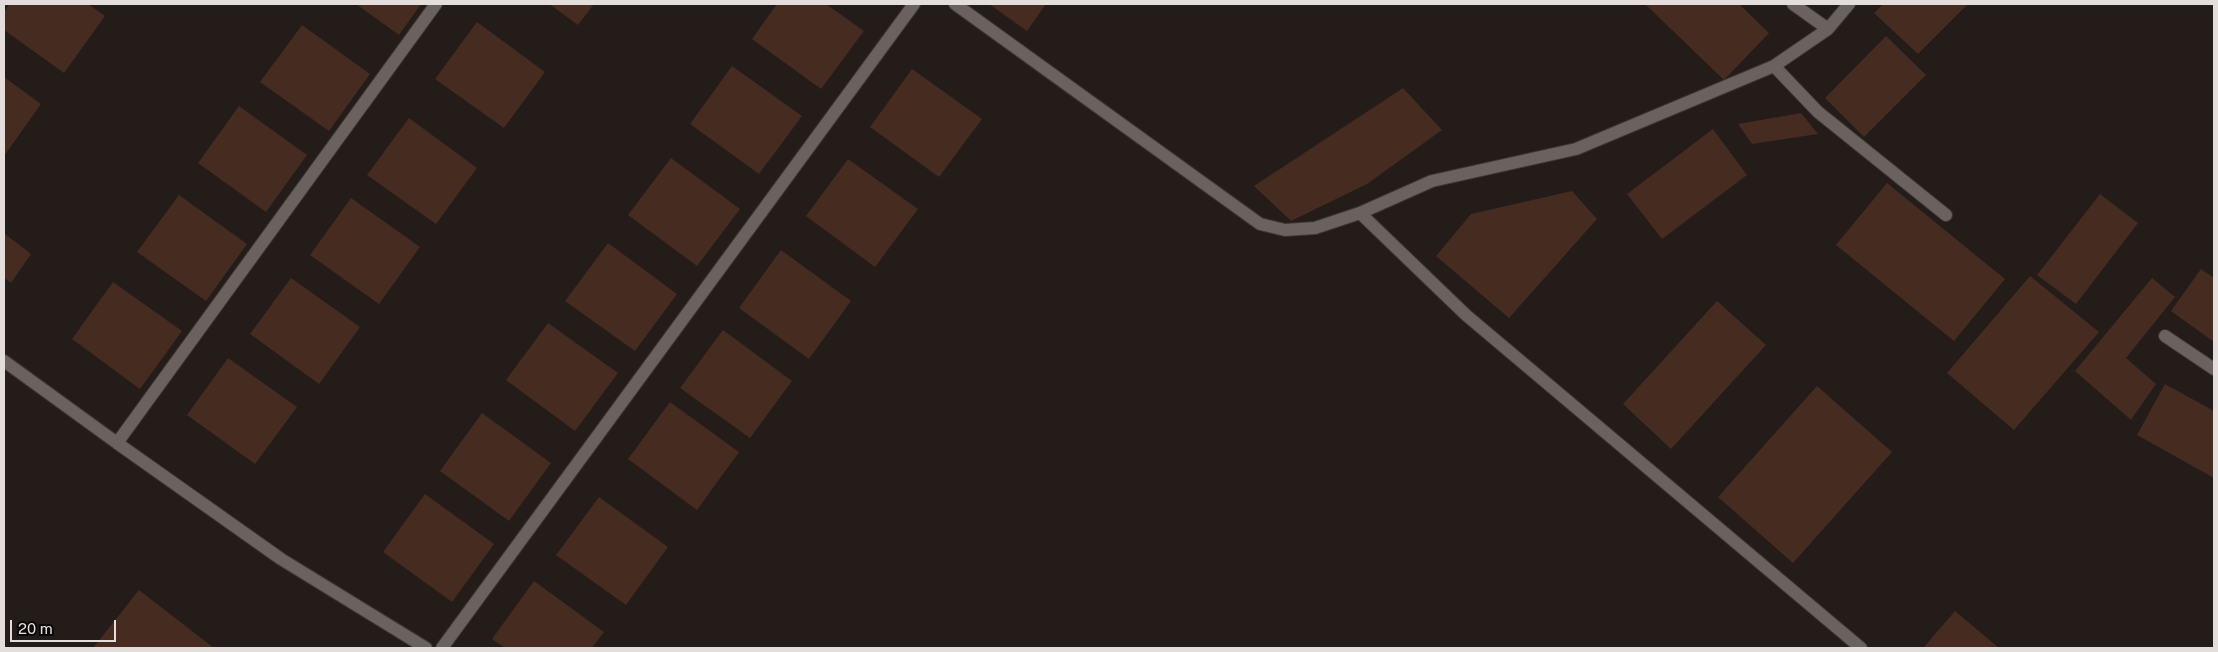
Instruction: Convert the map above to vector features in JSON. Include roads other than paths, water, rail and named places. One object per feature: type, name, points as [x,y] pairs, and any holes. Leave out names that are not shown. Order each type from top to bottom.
[{"type":"street","points":[[117,443],[436,4]]},
{"type":"street","points":[[442,648],[914,4]]},
{"type":"street","points":[[955,4],[1260,224],[1285,230],[1315,228],[1360,214],[1432,181],[1576,148],[1774,66],[1828,29],[1849,4]]},
{"type":"street","points":[[1793,4],[1828,29]]},
{"type":"street","points":[[1774,66],[1818,112],[1946,216]]},
{"type":"street","points":[[1360,214],[1466,315],[1860,648]]},
{"type":"street","points":[[2165,336],[2214,369]]},
{"type":"street","points":[[4,361],[281,558],[426,648]]}]
